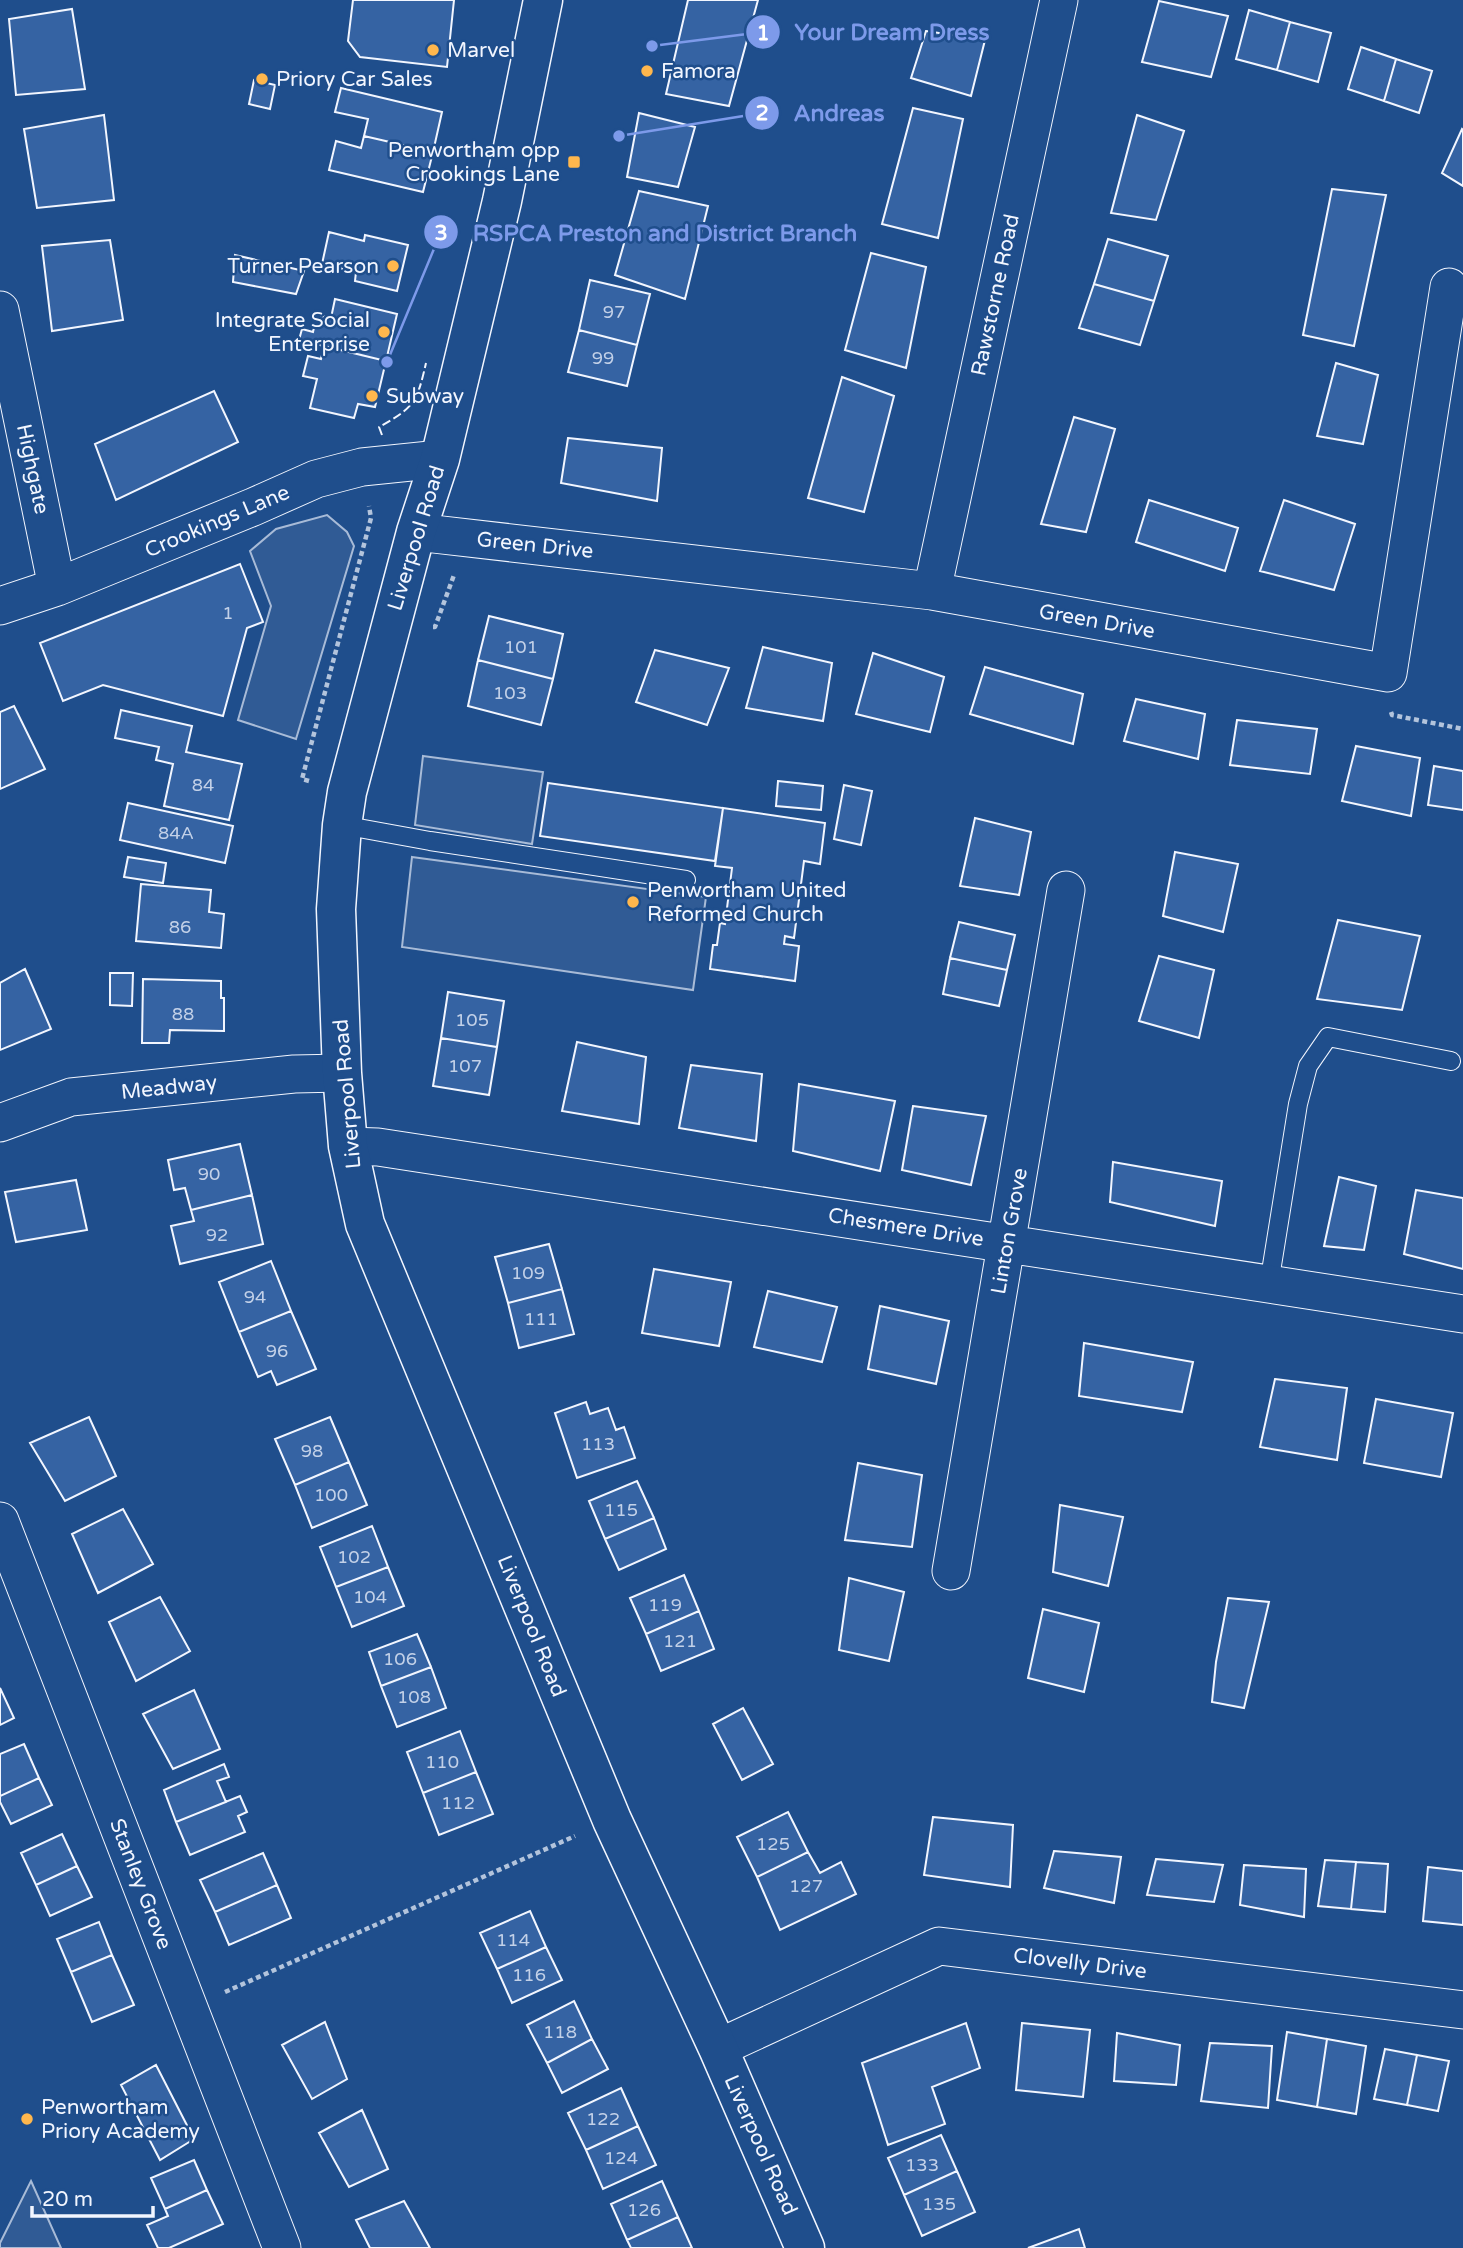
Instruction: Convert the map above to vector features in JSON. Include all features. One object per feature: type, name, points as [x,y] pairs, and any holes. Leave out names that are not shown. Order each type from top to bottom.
[{"type":"street","name":"Liverpool Road","points":[[543,0],[502,201],[440,459],[416,532],[346,792],[336,909],[342,1073],[348,1146],[365,1224],[612,1820],[718,2048],[805,2248]]},
{"type":"street","name":"Rawstorne Road","points":[[932,591],[1059,0]]},
{"type":"street","points":[[1388,673],[1449,287]]},
{"type":"street","name":"Highgate","points":[[0,310],[57,587]]},
{"type":"street","name":"Crookings Lane","points":[[0,606],[57,587],[253,508],[316,479],[362,467],[440,459]]},
{"type":"street","name":"Green Drive","points":[[416,532],[932,591],[1388,673]]},
{"type":"street","name":"Linton Grove","points":[[951,1571],[1066,890]]},
{"type":"street","name":"Meadway","points":[[0,1123],[71,1097],[294,1074],[342,1073]]},
{"type":"street","name":"Chesmere Drive","points":[[348,1146],[378,1147],[1463,1314]]},
{"type":"street","name":"Stanley Grove","points":[[0,1521],[282,2248]]},
{"type":"street","name":"Clovelly Drive","points":[[718,2048],[939,1946],[1463,2010]]},
{"type":"lane","points":[[342,825],[686,880]]},
{"type":"lane","points":[[1269,1284],[1298,1104],[1308,1066],[1328,1037],[1451,1061]]},
{"type":"path","points":[[302,779],[371,519]]},
{"type":"path","points":[[435,627],[467,539]]},
{"type":"path","points":[[1388,673],[1392,715],[1463,729]]},
{"type":"path","points":[[189,2008],[612,1820]]},
{"type":"shaded area","points":[[327,515],[347,532],[354,546],[296,739],[238,720],[271,606],[250,551],[276,529]]},
{"type":"shaded area","points":[[423,756],[543,772],[532,844],[415,825]]},
{"type":"shaded area","points":[[412,857],[706,897],[693,990],[402,947]]},
{"type":"shaded area","points":[[31,2181],[61,2248],[0,2248],[0,2243]]},
{"type":"building","points":[[353,0],[454,0],[447,67],[360,57],[348,41]]},
{"type":"building","points":[[688,0],[758,0],[729,106],[666,94]]},
{"type":"building","points":[[1159,1],[1228,16],[1211,77],[1142,62]]},
{"type":"building","points":[[72,9],[85,89],[16,95],[9,19]]},
{"type":"building","points":[[1249,10],[1290,22],[1277,70],[1236,59]]},
{"type":"building","points":[[1290,22],[1331,33],[1318,82],[1277,70]]},
{"type":"building","points":[[926,31],[985,40],[971,96],[911,78]]},
{"type":"building","points":[[1361,47],[1396,59],[1384,101],[1348,89]]},
{"type":"building","points":[[1396,59],[1432,71],[1419,113],[1384,101]]},
{"type":"building","points":[[254,80],[275,85],[270,109],[249,104]]},
{"type":"building","points":[[341,88],[442,112],[433,152],[364,136],[368,119],[335,112]]},
{"type":"building","points":[[913,108],[963,119],[938,238],[882,224]]},
{"type":"building","points":[[639,113],[695,127],[678,187],[627,177]]},
{"type":"building","points":[[104,115],[114,200],[37,208],[24,129]]},
{"type":"building","points":[[1137,115],[1184,131],[1156,220],[1111,213]]},
{"type":"building","points":[[1463,130],[1463,186],[1442,173]]},
{"type":"building","points":[[364,136],[433,152],[423,192],[329,170],[336,141],[361,148]]},
{"type":"building","points":[[1332,189],[1386,195],[1354,346],[1303,335]]},
{"type":"building","points":[[639,191],[708,206],[685,299],[615,275]]},
{"type":"building","points":[[329,232],[364,241],[365,235],[408,245],[397,291],[355,281],[356,272],[322,264]]},
{"type":"building","points":[[1108,239],[1168,256],[1154,301],[1094,284]]},
{"type":"building","points":[[110,240],[123,320],[52,331],[42,246]]},
{"type":"building","points":[[871,253],[926,267],[906,368],[845,350]]},
{"type":"building","points":[[235,255],[304,271],[296,294],[233,282]]},
{"type":"building","points":[[590,280],[650,294],[637,345],[579,330]]},
{"type":"building","points":[[1094,284],[1154,301],[1140,345],[1079,328]]},
{"type":"building","points":[[335,299],[397,314],[386,361],[299,340],[302,329],[313,332],[317,315],[331,318]]},
{"type":"building","points":[[579,330],[637,345],[627,386],[568,372]]},
{"type":"building","points":[[324,346],[386,361],[375,407],[358,404],[354,418],[310,408],[317,379],[303,376],[308,356],[321,359]]},
{"type":"building","points":[[1336,363],[1378,375],[1363,444],[1317,436]]},
{"type":"building","points":[[842,377],[894,396],[864,512],[808,498]]},
{"type":"building","points":[[214,391],[238,442],[116,500],[95,444]]},
{"type":"building","points":[[1074,417],[1115,429],[1086,532],[1041,524]]},
{"type":"building","points":[[568,438],[662,448],[657,501],[561,483]]},
{"type":"building","points":[[1149,500],[1238,528],[1225,571],[1136,542]]},
{"type":"building","points":[[1284,500],[1355,524],[1334,590],[1260,571]]},
{"type":"building","points":[[240,564],[263,622],[247,628],[223,716],[103,685],[63,701],[40,643]]},
{"type":"building","points":[[489,616],[563,634],[553,679],[478,660]]},
{"type":"building","points":[[763,647],[832,663],[823,721],[746,708]]},
{"type":"building","points":[[655,650],[729,668],[707,725],[636,702]]},
{"type":"building","points":[[873,653],[944,677],[930,732],[856,714]]},
{"type":"building","points":[[478,660],[553,679],[541,725],[468,706]]},
{"type":"building","points":[[985,667],[1083,694],[1073,744],[970,714]]},
{"type":"building","points":[[1136,699],[1205,714],[1198,759],[1124,741]]},
{"type":"building","points":[[14,706],[45,769],[0,789],[0,712]]},
{"type":"building","points":[[121,710],[192,726],[186,752],[242,764],[229,820],[164,806],[173,764],[156,760],[159,747],[115,738]]},
{"type":"building","points":[[1237,720],[1317,729],[1310,774],[1230,765]]},
{"type":"building","points":[[1356,746],[1420,758],[1411,816],[1342,801]]},
{"type":"building","points":[[1434,766],[1463,771],[1463,810],[1428,805]]},
{"type":"building","points":[[778,781],[823,786],[821,810],[776,806]]},
{"type":"building","points":[[548,783],[723,808],[715,861],[540,836]]},
{"type":"building","points":[[844,785],[872,791],[861,845],[834,839]]},
{"type":"building","points":[[128,803],[233,826],[225,863],[120,840]]},
{"type":"building","points":[[723,808],[825,823],[820,864],[804,861],[794,938],[785,936],[784,944],[799,946],[795,981],[710,969],[713,945],[717,945],[720,923],[725,924],[732,868],[715,866]]},
{"type":"building","points":[[975,818],[1031,832],[1019,895],[960,886]]},
{"type":"building","points":[[1175,852],[1238,864],[1223,932],[1163,916]]},
{"type":"building","points":[[128,857],[166,863],[163,883],[124,877]]},
{"type":"building","points":[[141,884],[211,890],[209,912],[224,914],[221,948],[136,941]]},
{"type":"building","points":[[1338,920],[1420,936],[1402,1010],[1317,999]]},
{"type":"building","points":[[959,922],[1015,935],[1007,970],[950,958]]},
{"type":"building","points":[[1159,956],[1214,970],[1199,1038],[1139,1021]]},
{"type":"building","points":[[950,958],[1007,970],[999,1006],[943,994]]},
{"type":"building","points":[[25,969],[51,1029],[0,1050],[0,983]]},
{"type":"building","points":[[110,973],[133,973],[132,1006],[110,1005]]},
{"type":"building","points":[[143,979],[221,981],[224,1031],[170,1030],[169,1043],[142,1043]]},
{"type":"building","points":[[448,992],[504,1001],[497,1047],[441,1038]]},
{"type":"building","points":[[441,1038],[497,1047],[489,1095],[433,1086]]},
{"type":"building","points":[[577,1042],[646,1057],[639,1124],[562,1111]]},
{"type":"building","points":[[691,1065],[762,1074],[756,1141],[679,1128]]},
{"type":"building","points":[[799,1084],[895,1101],[880,1171],[793,1151]]},
{"type":"building","points":[[913,1106],[986,1116],[971,1185],[902,1170]]},
{"type":"building","points":[[240,1144],[252,1195],[191,1210],[185,1188],[174,1190],[168,1160]]},
{"type":"building","points":[[1113,1162],[1222,1181],[1215,1226],[1110,1202]]},
{"type":"building","points":[[1339,1177],[1376,1186],[1364,1250],[1324,1246]]},
{"type":"building","points":[[76,1180],[87,1230],[16,1242],[5,1192]]},
{"type":"building","points":[[1416,1190],[1463,1198],[1463,1269],[1404,1254]]},
{"type":"building","points":[[252,1195],[263,1244],[180,1264],[171,1226],[194,1221],[191,1210]]},
{"type":"building","points":[[549,1244],[562,1289],[508,1303],[495,1257]]},
{"type":"building","points":[[271,1261],[291,1311],[239,1332],[219,1282]]},
{"type":"building","points":[[654,1269],[731,1282],[719,1346],[642,1333]]},
{"type":"building","points":[[562,1289],[574,1334],[519,1348],[508,1303]]},
{"type":"building","points":[[768,1291],[837,1307],[822,1362],[754,1347]]},
{"type":"building","points":[[880,1306],[949,1321],[936,1384],[868,1369]]},
{"type":"building","points":[[291,1311],[316,1369],[277,1385],[271,1371],[258,1377],[239,1332]]},
{"type":"building","points":[[1084,1343],[1193,1362],[1182,1412],[1079,1396]]},
{"type":"building","points":[[1275,1379],[1347,1388],[1337,1460],[1260,1447]]},
{"type":"building","points":[[1376,1399],[1453,1413],[1441,1477],[1364,1463]]},
{"type":"building","points":[[586,1402],[590,1414],[608,1408],[616,1430],[624,1427],[635,1458],[577,1478],[555,1413]]},
{"type":"building","points":[[89,1417],[116,1476],[65,1501],[30,1443]]},
{"type":"building","points":[[330,1417],[349,1462],[295,1485],[275,1439]]},
{"type":"building","points":[[349,1462],[367,1505],[312,1528],[295,1485]]},
{"type":"building","points":[[858,1463],[922,1475],[912,1547],[845,1540]]},
{"type":"building","points":[[637,1481],[654,1518],[605,1539],[589,1501]]},
{"type":"building","points":[[1060,1505],[1123,1517],[1108,1586],[1053,1572]]},
{"type":"building","points":[[123,1509],[153,1564],[98,1593],[72,1534]]},
{"type":"building","points":[[654,1518],[666,1549],[619,1570],[605,1539]]},
{"type":"building","points":[[372,1526],[388,1567],[336,1587],[320,1547]]},
{"type":"building","points":[[388,1567],[404,1606],[352,1627],[336,1587]]},
{"type":"building","points":[[684,1575],[699,1611],[646,1634],[630,1598]]},
{"type":"building","points":[[849,1578],[904,1592],[889,1661],[839,1650]]},
{"type":"building","points":[[160,1597],[190,1651],[136,1681],[109,1622]]},
{"type":"building","points":[[1228,1598],[1269,1602],[1244,1708],[1212,1702],[1216,1662]]},
{"type":"building","points":[[1043,1609],[1099,1623],[1084,1692],[1028,1678]]},
{"type":"building","points":[[699,1611],[714,1649],[661,1671],[646,1634]]},
{"type":"building","points":[[417,1634],[431,1667],[381,1686],[369,1652]]},
{"type":"building","points":[[431,1667],[446,1708],[397,1727],[381,1686]]},
{"type":"building","points":[[0,1688],[14,1718],[0,1725]]},
{"type":"building","points":[[194,1690],[220,1749],[173,1769],[143,1714]]},
{"type":"building","points":[[743,1708],[773,1764],[742,1780],[713,1724]]},
{"type":"building","points":[[460,1731],[476,1772],[423,1793],[407,1752]]},
{"type":"building","points":[[24,1744],[39,1778],[0,1796],[0,1754]]},
{"type":"building","points":[[224,1764],[229,1777],[217,1781],[226,1802],[176,1822],[164,1790]]},
{"type":"building","points":[[476,1772],[493,1814],[439,1835],[423,1793]]},
{"type":"building","points":[[39,1778],[52,1805],[11,1824],[0,1802],[0,1796]]},
{"type":"building","points":[[240,1796],[247,1812],[238,1816],[245,1832],[190,1855],[176,1822]]},
{"type":"building","points":[[788,1812],[808,1852],[757,1877],[737,1837]]},
{"type":"building","points":[[933,1817],[1013,1825],[1010,1887],[924,1875]]},
{"type":"building","points":[[62,1834],[77,1866],[36,1885],[21,1853]]},
{"type":"building","points":[[1054,1851],[1121,1857],[1114,1903],[1044,1888]]},
{"type":"building","points":[[808,1852],[820,1873],[841,1862],[856,1894],[780,1930],[757,1877]]},
{"type":"building","points":[[263,1853],[277,1885],[215,1912],[200,1880]]},
{"type":"building","points":[[1156,1859],[1223,1865],[1214,1902],[1147,1895]]},
{"type":"building","points":[[1325,1860],[1356,1862],[1351,1909],[1318,1906]]},
{"type":"building","points":[[1356,1862],[1388,1864],[1385,1912],[1351,1909]]},
{"type":"building","points":[[1244,1865],[1306,1869],[1304,1917],[1240,1905]]},
{"type":"building","points":[[77,1866],[92,1897],[50,1916],[36,1885]]},
{"type":"building","points":[[1428,1867],[1463,1871],[1463,1925],[1423,1921]]},
{"type":"building","points":[[277,1885],[291,1918],[229,1945],[215,1912]]},
{"type":"building","points":[[530,1911],[546,1947],[497,1969],[480,1933]]},
{"type":"building","points":[[99,1922],[112,1955],[71,1972],[57,1939]]},
{"type":"building","points":[[546,1947],[562,1980],[512,2003],[497,1969]]},
{"type":"building","points":[[112,1955],[134,2005],[92,2022],[71,1972]]},
{"type":"building","points":[[574,2001],[592,2039],[547,2063],[527,2025]]},
{"type":"building","points":[[325,2022],[347,2079],[312,2099],[282,2045]]},
{"type":"building","points":[[966,2023],[980,2068],[932,2087],[945,2124],[888,2145],[862,2063]]},
{"type":"building","points":[[1022,2023],[1090,2030],[1083,2097],[1016,2090]]},
{"type":"building","points":[[1287,2032],[1327,2039],[1317,2107],[1277,2100]]},
{"type":"building","points":[[1117,2033],[1180,2045],[1176,2085],[1114,2081]]},
{"type":"building","points":[[592,2039],[608,2069],[562,2093],[547,2063]]},
{"type":"building","points":[[1327,2039],[1366,2046],[1356,2114],[1317,2107]]},
{"type":"building","points":[[1210,2043],[1272,2046],[1268,2108],[1201,2101]]},
{"type":"building","points":[[1385,2049],[1417,2055],[1407,2105],[1374,2099]]},
{"type":"building","points":[[1417,2055],[1449,2061],[1438,2111],[1407,2105]]},
{"type":"building","points":[[156,2065],[194,2139],[160,2160],[121,2085]]},
{"type":"building","points":[[621,2088],[638,2126],[586,2150],[568,2113]]},
{"type":"building","points":[[362,2110],[388,2169],[349,2187],[319,2133]]},
{"type":"building","points":[[638,2126],[656,2165],[603,2189],[586,2150]]},
{"type":"building","points":[[941,2135],[957,2171],[904,2195],[888,2158]]},
{"type":"building","points":[[194,2160],[207,2190],[165,2209],[151,2178]]},
{"type":"building","points":[[957,2171],[975,2212],[922,2236],[904,2195]]},
{"type":"building","points":[[662,2181],[678,2217],[627,2240],[611,2204]]},
{"type":"building","points":[[207,2190],[223,2224],[169,2248],[158,2248],[147,2225],[168,2216],[165,2209]]},
{"type":"building","points":[[404,2201],[430,2248],[370,2248],[356,2220]]},
{"type":"building","points":[[678,2217],[692,2248],[631,2248],[627,2240]]},
{"type":"building","points":[[1079,2229],[1085,2248],[1028,2248]]},
{"type":"fence","points":[[382,435],[379,427],[413,402],[426,363]]},
{"type":"place","name":"Your Dream Dress","points":[[652,46]]},
{"type":"place","name":"Marvel","points":[[433,50]]},
{"type":"place","name":"Famora","points":[[647,71]]},
{"type":"place","name":"Priory Car Sales","points":[[262,79]]},
{"type":"place","name":"Andreas","points":[[619,136]]},
{"type":"place","name":"Penwortham opp Crookings Lane","points":[[574,162]]},
{"type":"place","name":"Turner Pearson","points":[[393,266]]},
{"type":"place","name":"Integrate Social Enterprise","points":[[384,332]]},
{"type":"place","name":"RSPCA Preston and District Branch","points":[[387,362]]},
{"type":"place","name":"Subway","points":[[372,396]]},
{"type":"place","name":"Penwortham United Reformed Church","points":[[633,902]]},
{"type":"place","name":"Penwortham Priory Academy","points":[[27,2119]]}]
